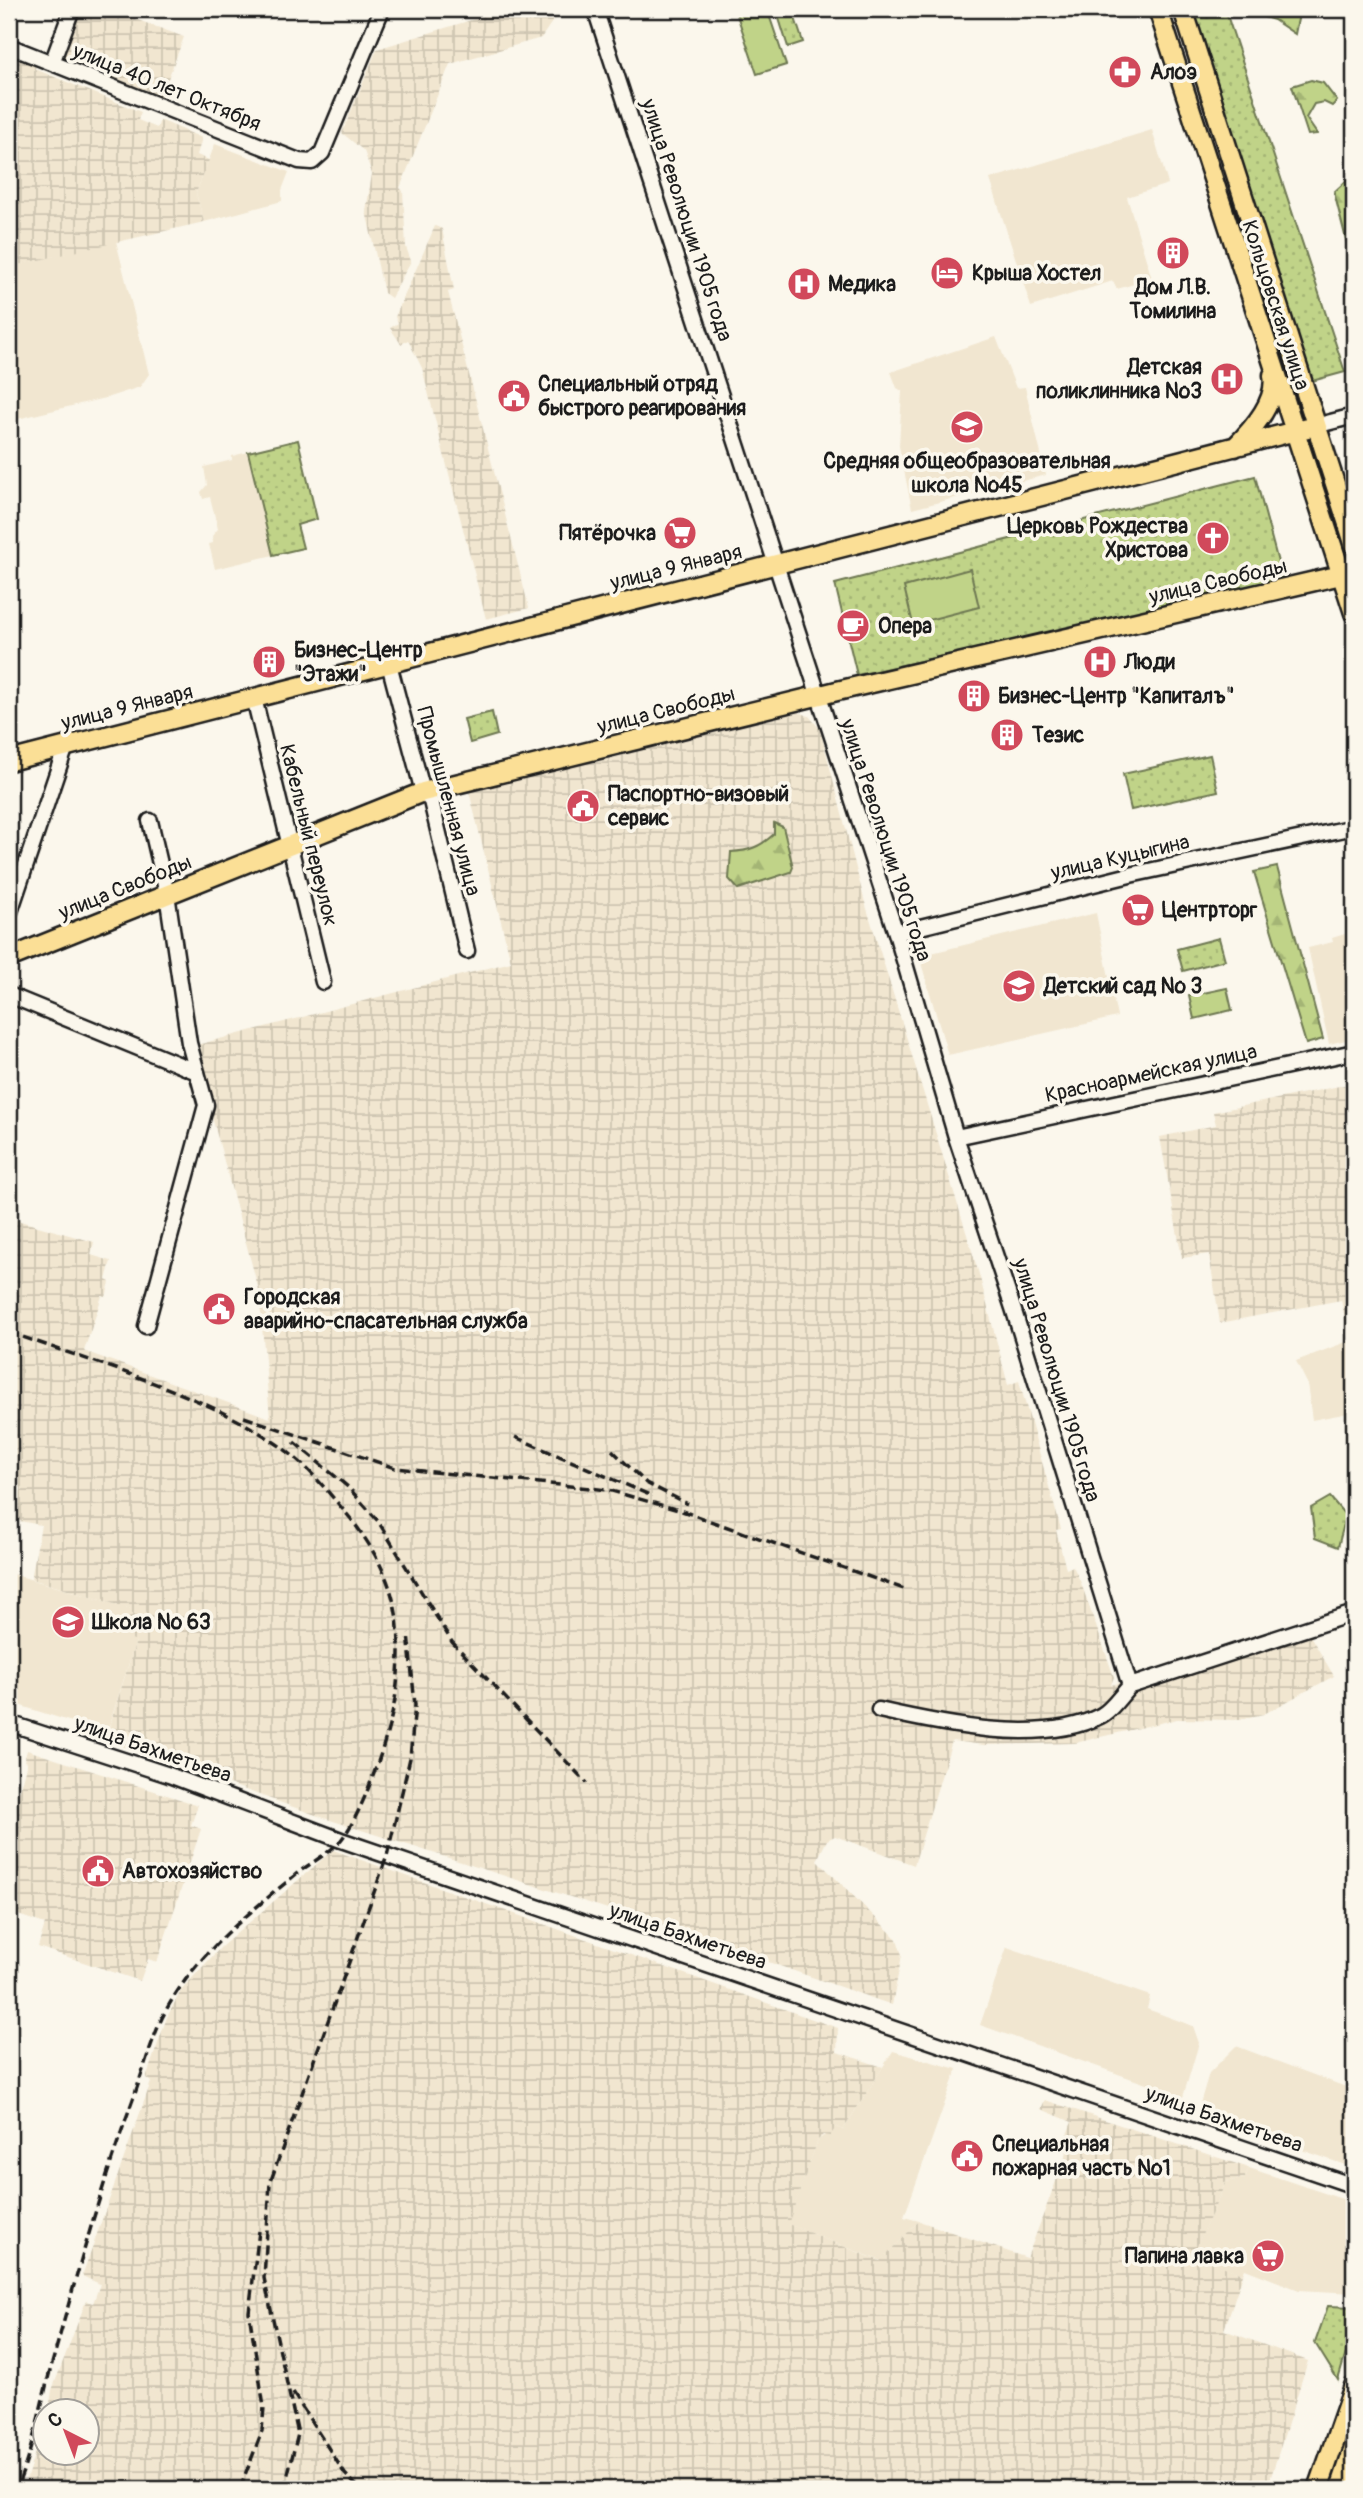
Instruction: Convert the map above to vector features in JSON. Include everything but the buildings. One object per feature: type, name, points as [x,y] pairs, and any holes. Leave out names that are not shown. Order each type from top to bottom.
[{"type":"main road","name":"Кольцовская улица","points":[[1158,9],[1293,432],[1348,573],[1354,613]]},
{"type":"main road","name":"Кольцовская улица","points":[[1183,9],[1354,543]]},
{"type":"main road","points":[[1234,448],[1252,429],[1268,402],[1274,382],[1271,365]]},
{"type":"main road","name":"улица 9 Января","points":[[9,761],[1315,426]]},
{"type":"main road","name":"улица Свободы","points":[[9,958],[423,792],[1348,573]]},
{"type":"main road","points":[[1318,2489],[1354,2386]]},
{"type":"main road","points":[[1340,2489],[1354,2448]]},
{"type":"street","points":[[52,63],[72,9]]},
{"type":"street","name":"улица 40 лет Октября","points":[[9,46],[213,129],[299,161],[312,162],[322,153],[382,9]]},
{"type":"street","name":"улица Революции 1905 года","points":[[595,9],[778,565],[816,697],[896,933],[956,1137],[1013,1308],[1130,1686]]},
{"type":"street","name":"улица 9 Января","points":[[1315,426],[1354,416]]},
{"type":"street","name":"Промышленная улица","points":[[389,664],[423,792],[431,801],[467,951]]},
{"type":"street","name":"Кабельный переулок","points":[[254,698],[323,982]]},
{"type":"street","points":[[9,915],[66,746]]},
{"type":"street","points":[[146,1326],[206,1105],[190,1043],[167,894],[150,821]]},
{"type":"street","name":"улица Куцыгина","points":[[896,933],[1130,875],[1354,827]]},
{"type":"street","points":[[9,995],[197,1072]]},
{"type":"street","name":"Красноармейская улица","points":[[956,1137],[1354,1052]]},
{"type":"street","points":[[879,1710],[956,1727],[1061,1729],[1102,1716],[1130,1686],[1354,1613]]},
{"type":"street","name":"улица Бахметьева","points":[[9,1723],[169,1775],[341,1840],[1354,2186]]},
{"type":"shaded area","points":[[79,9],[108,9],[184,37],[161,97],[61,59]]},
{"type":"shaded area","points":[[507,9],[561,9],[541,38],[450,64],[400,188],[403,191],[406,247],[411,261],[391,298],[384,293],[366,211],[372,174],[364,151],[342,133],[377,49]]},
{"type":"shaded area","points":[[9,54],[36,64],[35,69],[141,112],[138,120],[157,128],[160,120],[202,138],[197,155],[209,160],[196,193],[204,222],[9,267]]},
{"type":"shaded area","points":[[1152,130],[1168,184],[1127,197],[1152,279],[1117,289],[1113,281],[1031,307],[990,179]]},
{"type":"shaded area","points":[[215,144],[289,172],[282,190],[282,201],[204,222],[196,193]]},
{"type":"shaded area","points":[[435,226],[442,229],[454,290],[448,292],[529,608],[486,619],[422,368],[408,340],[401,344],[390,328],[398,323],[395,317]]},
{"type":"shaded area","points":[[116,241],[149,374],[140,387],[9,421],[9,267]]},
{"type":"shaded area","name":"Средняя общеобразовательная школа №45","points":[[996,337],[1016,388],[1025,387],[1046,475],[912,509],[899,446],[902,391],[897,388],[891,372]]},
{"type":"shaded area","points":[[298,440],[317,519],[297,525],[303,548],[215,569],[209,544],[213,543],[212,536],[218,529],[210,497],[203,499],[201,492],[207,485],[204,467],[232,460],[232,456]]},
{"type":"shaded area","points":[[791,709],[809,716],[820,729],[864,899],[979,1274],[1008,1385],[1019,1381],[1061,1529],[1056,1530],[1066,1569],[1073,1566],[1081,1583],[1114,1677],[1111,1685],[1309,1634],[1334,1676],[1264,1714],[1235,1720],[1177,1719],[1075,1743],[984,1745],[952,1741],[914,1865],[835,1836],[827,1840],[817,1860],[897,1939],[902,1955],[892,2005],[714,1943],[327,1819],[105,1740],[136,1641],[125,1636],[131,1609],[31,1579],[41,1525],[14,1520],[21,1488],[9,1484],[9,1227],[13,1219],[94,1242],[91,1255],[111,1261],[106,1280],[110,1282],[106,1297],[102,1296],[84,1351],[270,1418],[259,1291],[193,1046],[511,962],[467,783]]},
{"type":"shaded area","name":"Детский сад № 3","points":[[1096,913],[1117,1017],[948,1055],[919,956]]},
{"type":"shaded area","points":[[1345,934],[1354,968],[1354,1038],[1329,1044],[1308,948],[1333,942],[1332,938]]},
{"type":"shaded area","points":[[1354,1083],[1354,1339],[1350,1341],[1341,1300],[1220,1323],[1209,1254],[1182,1258],[1160,1137],[1216,1125],[1213,1112]]},
{"type":"shaded area","points":[[1354,1339],[1354,1412],[1312,1420],[1307,1383],[1296,1361]]},
{"type":"shaded area","points":[[9,1573],[132,1609],[136,1641],[108,1729],[98,1726],[97,1730],[9,1702]]},
{"type":"shaded area","name":"Автохозяйство","points":[[27,1750],[198,1805],[191,1825],[201,1829],[157,1962],[148,1959],[140,1981],[38,1947],[45,1924],[9,1912],[9,1831],[27,1762],[24,1761]]},
{"type":"shaded area","points":[[333,1850],[838,2028],[837,2052],[883,2067],[843,2130],[836,2127],[830,2136],[823,2135],[818,2140],[788,2224],[880,2261],[919,2221],[1027,2258],[1067,2152],[1061,2149],[1072,2122],[1041,2109],[1045,2100],[1249,2168],[1245,2178],[1226,2182],[1193,2255],[1243,2274],[1224,2330],[1308,2361],[1267,2489],[23,2489],[32,2462],[32,2466],[102,2466],[102,2396],[51,2396],[52,2390],[86,2301],[93,2303],[100,2284],[82,2276],[151,2082],[146,2078],[167,2017],[182,1989],[221,1947]]},
{"type":"shaded area","points":[[1007,1947],[1150,1996],[1147,2009],[1193,2026],[1199,2043],[1183,2097],[980,2025]]},
{"type":"shaded area","points":[[1236,2046],[1354,2090],[1354,2168],[1197,2114],[1209,2073]]},
{"type":"shaded area","points":[[893,2051],[957,2069],[904,2217],[919,2221],[881,2261],[787,2224],[818,2140],[836,2127],[843,2130]]},
{"type":"shaded area","points":[[1249,2168],[1354,2203],[1354,2293],[1299,2290],[1245,2269],[1243,2274],[1192,2256],[1226,2182],[1245,2178]]},
{"type":"green space","points":[[735,9],[767,9],[786,65],[757,74]]},
{"type":"green space","points":[[776,9],[792,9],[803,42],[788,47]]},
{"type":"green space","points":[[1191,9],[1225,9],[1345,372],[1312,381]]},
{"type":"green space","points":[[1263,9],[1300,9],[1295,34],[1274,20],[1264,17]]},
{"type":"green space","points":[[1311,80],[1323,83],[1337,101],[1332,106],[1324,102],[1314,104],[1306,118],[1317,134],[1308,135],[1292,86]]},
{"type":"green space","points":[[1347,180],[1354,180],[1354,250],[1349,251],[1334,192]]},
{"type":"green space","points":[[298,440],[317,519],[297,525],[303,548],[273,555],[248,452]]},
{"type":"green space","points":[[1255,476],[1283,581],[857,675],[835,584]]},
{"type":"green space","points":[[970,569],[979,607],[913,624],[904,587]]},
{"type":"green space","points":[[492,712],[497,735],[470,743],[464,719]]},
{"type":"green space","points":[[1210,755],[1218,791],[1131,810],[1123,774]]},
{"type":"green space","points":[[774,823],[783,827],[793,867],[791,872],[738,889],[729,879],[731,852],[749,849],[764,842],[774,834]]},
{"type":"green space","points":[[1277,867],[1323,1039],[1306,1044],[1254,872]]},
{"type":"green space","points":[[1219,938],[1225,960],[1183,971],[1177,949]]},
{"type":"green space","points":[[1227,988],[1232,1010],[1194,1019],[1189,996]]},
{"type":"green space","points":[[1330,1497],[1346,1516],[1338,1547],[1315,1538],[1311,1508]]},
{"type":"green space","points":[[1328,2306],[1354,2307],[1354,2326],[1338,2380],[1315,2343]]},
{"type":"railway","points":[[9,1332],[122,1371],[202,1403],[239,1421],[301,1463],[351,1519],[378,1560],[393,1601],[399,1644],[396,1693],[389,1728],[367,1791],[350,1827],[336,1845],[275,1891],[220,1940],[188,1977],[162,2018],[99,2201],[51,2367],[32,2444],[16,2489]]},
{"type":"railway","points":[[244,1417],[395,1468],[608,1490],[682,1511],[904,1589]]},
{"type":"railway","points":[[515,1437],[652,1496]]},
{"type":"railway","points":[[294,1442],[348,1487],[378,1521],[452,1642],[587,1783]]},
{"type":"railway","points":[[612,1450],[646,1483],[688,1504]]},
{"type":"railway","points":[[284,2489],[298,2434],[264,2278],[270,2183],[387,1856],[410,1758],[415,1705],[408,1633]]},
{"type":"railway","points":[[240,2489],[262,2431],[264,2407],[249,2312],[259,2231]]},
{"type":"railway","points":[[293,2393],[345,2474],[360,2489]]},
{"type":"place","name":"Алоэ","points":[[1125,72]]},
{"type":"place","name":"Дом Л.В. Томилина","points":[[1173,253]]},
{"type":"place","name":"Крыша Хостел","points":[[947,273]]},
{"type":"place","name":"Медика","points":[[804,284]]},
{"type":"place","name":"Детская поликлинника №3","points":[[1227,379]]},
{"type":"place","name":"Специальный отряд быстрого реагирования","points":[[514,396]]},
{"type":"place","name":"Средняя общеобразовательная школа №45","points":[[967,427]]},
{"type":"place","name":"Пятёрочка","points":[[680,533]]},
{"type":"place","name":"Церковь Рождества Христова","points":[[1213,538]]},
{"type":"place","name":"Опера","points":[[853,626]]},
{"type":"place","name":"Бизнес-Центр \"Этажи\"","points":[[269,662]]},
{"type":"place","name":"Люди","points":[[1100,662]]},
{"type":"place","name":"Бизнес-Центр \"Капиталъ\"","points":[[974,696]]},
{"type":"place","name":"Тезис","points":[[1007,735]]},
{"type":"place","name":"Паспортно-визовый сервис","points":[[583,806]]},
{"type":"place","name":"Центрторг","points":[[1138,910]]},
{"type":"place","name":"Детский сад № 3","points":[[1019,986]]},
{"type":"place","name":"Городская аварийно-спасательная служба","points":[[219,1309]]},
{"type":"place","name":"Школа № 63","points":[[68,1622]]},
{"type":"place","name":"Автохозяйство","points":[[98,1871]]},
{"type":"place","name":"Специальная пожарная часть №1","points":[[967,2156]]},
{"type":"place","name":"Папина лавка","points":[[1268,2256]]}]
